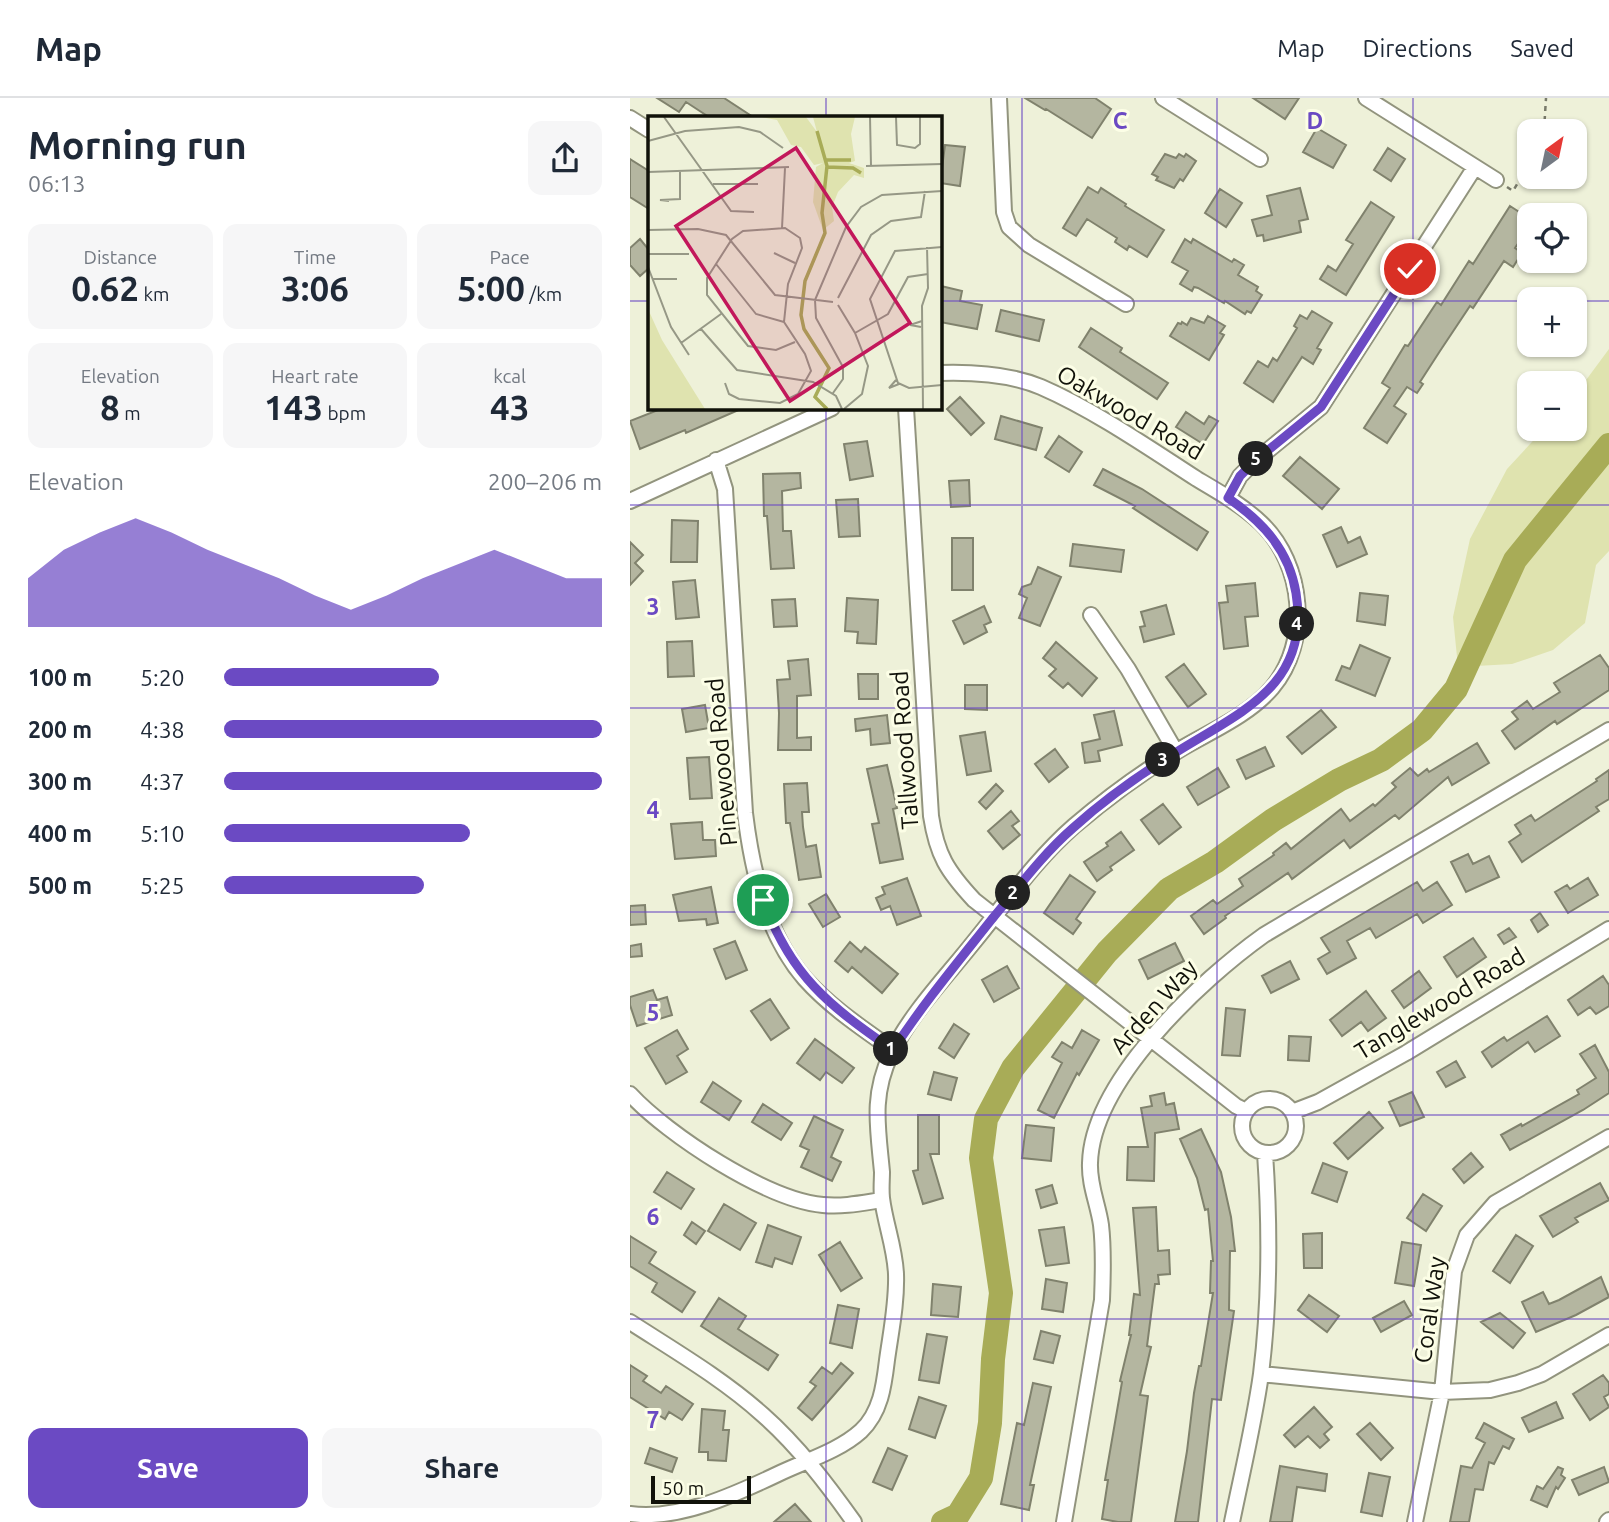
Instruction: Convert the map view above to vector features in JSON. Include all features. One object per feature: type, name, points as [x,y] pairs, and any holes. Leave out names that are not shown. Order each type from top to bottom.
[{"type":"street","points":[[999,98],[1004,212],[1009,227],[1029,245],[1126,304]]},
{"type":"street","points":[[1163,98],[1260,159]]},
{"type":"street","points":[[1366,98],[1496,180]]},
{"type":"street","points":[[630,118],[648,129]]},
{"type":"street","points":[[1228,498],[1240,476],[1255,461],[1321,407],[1475,167]]},
{"type":"street","name":"Oakwood Road","points":[[806,1460],[851,1440],[866,1427],[877,1410],[882,1392],[895,1306],[896,1273],[892,1238],[882,1200],[876,1110],[880,1085],[893,1050],[920,1008],[1034,867],[1074,827],[1117,792],[1175,752],[1254,705],[1271,690],[1286,666],[1293,646],[1298,604],[1294,578],[1286,559],[1263,524],[1228,498],[1141,444],[1039,386],[995,375],[942,373]]},
{"type":"street","points":[[630,501],[828,410]]},
{"type":"street","name":"Tallwood Road","points":[[906,410],[931,816],[940,858],[954,879],[995,916],[1246,1111]]},
{"type":"street","name":"Pinewood Road","points":[[716,460],[725,489],[745,813],[748,840],[763,900],[774,930],[804,978],[852,1022],[893,1050]]},
{"type":"street","points":[[1091,615],[1128,669],[1175,752]]},
{"type":"street","name":"Arden Way","points":[[1065,1522],[1102,1300],[1104,1264],[1100,1223],[1090,1182],[1092,1144],[1097,1125],[1110,1098],[1152,1039],[1180,1006],[1231,958],[1264,935],[1609,730]]},
{"type":"street","name":"Tanglewood Road","points":[[1292,1112],[1318,1102],[1406,1053],[1609,929]]},
{"type":"street","points":[[630,1094],[661,1122],[703,1151],[779,1195],[823,1205],[851,1205],[882,1200]]},
{"type":"street","points":[[1270,1099],[1286,1105],[1292,1112],[1296,1129],[1289,1145],[1273,1153],[1265,1153],[1256,1151],[1244,1138],[1241,1129],[1246,1111],[1260,1100],[1270,1099]]},
{"type":"street","name":"Coral Way","points":[[1415,1522],[1441,1392],[1454,1271],[1459,1252],[1468,1236],[1495,1203],[1609,1137]]},
{"type":"street","points":[[1232,1522],[1261,1374],[1267,1316],[1265,1153]]},
{"type":"street","points":[[630,1322],[735,1392],[762,1414],[806,1460],[854,1522]]},
{"type":"street","points":[[1261,1374],[1441,1392],[1490,1390],[1542,1374],[1609,1335]]},
{"type":"street","points":[[630,1514],[703,1506],[806,1460]]},
{"type":"path","points":[[1545,119],[1546,98]]},
{"type":"path","points":[[1513,191],[1517,184]]},
{"type":"green space","points":[[1609,349],[1609,551],[1596,565],[1585,623],[1553,650],[1512,664],[1458,667],[1453,617],[1470,539],[1507,469],[1533,441],[1587,441],[1587,379]]},
{"type":"building","points":[[657,98],[724,98],[751,116],[707,116],[686,102],[679,112]]},
{"type":"building","points":[[1025,98],[1095,98],[1111,109],[1092,138]]},
{"type":"building","points":[[1253,98],[1299,98],[1285,119]]},
{"type":"building","points":[[1317,128],[1346,145],[1333,168],[1303,152]]},
{"type":"building","points":[[945,145],[965,147],[960,186],[942,183]]},
{"type":"building","points":[[1388,148],[1405,159],[1391,181],[1374,170]]},
{"type":"building","points":[[1165,154],[1176,158],[1179,154],[1184,157],[1186,154],[1196,161],[1183,181],[1180,179],[1174,188],[1156,180],[1158,177],[1152,174]]},
{"type":"building","points":[[630,159],[648,170],[648,208],[630,197]]},
{"type":"building","points":[[1088,187],[1098,193],[1101,188],[1164,230],[1147,257],[1129,246],[1127,250],[1115,242],[1117,238],[1087,219],[1076,236],[1063,228]]},
{"type":"building","points":[[1300,188],[1308,219],[1299,221],[1301,232],[1264,241],[1263,235],[1257,236],[1252,220],[1272,215],[1267,196]]},
{"type":"building","points":[[1220,189],[1242,203],[1226,227],[1205,213]]},
{"type":"building","points":[[1371,202],[1394,217],[1346,295],[1320,279],[1328,266],[1336,271],[1353,244],[1346,240]]},
{"type":"building","points":[[1510,206],[1517,211],[1517,261],[1513,267],[1504,261],[1473,308],[1470,306],[1420,382],[1423,384],[1417,393],[1407,387],[1394,406],[1406,414],[1387,443],[1364,428],[1390,388],[1382,383],[1405,345],[1408,346],[1437,302],[1441,305],[1469,261],[1473,264]]},
{"type":"building","points":[[640,239],[648,249],[648,269],[640,276],[630,265],[630,248]]},
{"type":"building","points":[[1185,239],[1191,243],[1193,239],[1232,262],[1234,259],[1244,265],[1238,275],[1258,287],[1256,291],[1262,295],[1251,313],[1247,311],[1245,314],[1198,288],[1194,287],[1192,291],[1180,284],[1188,271],[1172,262]]},
{"type":"building","points":[[942,286],[962,291],[960,301],[982,305],[977,329],[942,322]]},
{"type":"building","points":[[1001,310],[1044,320],[1039,341],[996,331]]},
{"type":"building","points":[[1312,311],[1332,323],[1317,348],[1321,350],[1313,364],[1302,357],[1273,402],[1244,383],[1258,361],[1268,367],[1273,358],[1277,361],[1297,328],[1294,326],[1300,315],[1307,319]]},
{"type":"building","points":[[1208,316],[1225,326],[1220,333],[1224,335],[1209,360],[1170,336],[1178,323],[1187,325],[1191,318],[1204,323]]},
{"type":"building","points":[[1091,328],[1122,348],[1120,352],[1168,383],[1157,399],[1079,347]]},
{"type":"building","points":[[960,397],[984,423],[971,435],[947,409]]},
{"type":"building","points":[[658,410],[738,410],[640,449],[630,421]]},
{"type":"building","points":[[1186,412],[1204,424],[1209,416],[1218,421],[1203,444],[1176,427]]},
{"type":"building","points":[[1001,416],[1042,428],[1036,450],[995,439]]},
{"type":"building","points":[[1059,436],[1082,452],[1069,472],[1045,457]]},
{"type":"building","points":[[867,441],[873,476],[850,480],[844,444]]},
{"type":"building","points":[[1300,457],[1339,489],[1322,509],[1283,476]]},
{"type":"building","points":[[1103,469],[1142,489],[1208,532],[1197,550],[1133,508],[1135,506],[1094,485]]},
{"type":"building","points":[[800,473],[801,488],[782,491],[783,531],[791,531],[794,568],[771,569],[767,516],[764,516],[763,474]]},
{"type":"building","points":[[969,480],[970,506],[951,507],[949,481]]},
{"type":"building","points":[[858,499],[860,536],[839,537],[836,500]]},
{"type":"building","points":[[672,520],[698,521],[697,562],[671,562]]},
{"type":"building","points":[[1341,527],[1348,543],[1360,537],[1367,554],[1337,567],[1323,535]]},
{"type":"building","points":[[952,538],[973,538],[973,590],[952,590]]},
{"type":"building","points":[[630,542],[643,555],[635,563],[643,571],[630,585]]},
{"type":"building","points":[[1073,544],[1124,550],[1121,572],[1070,566]]},
{"type":"building","points":[[1038,567],[1061,577],[1040,626],[1019,618],[1027,598],[1019,594],[1022,587],[1031,584]]},
{"type":"building","points":[[695,580],[699,617],[676,619],[673,582]]},
{"type":"building","points":[[1255,583],[1258,616],[1245,617],[1248,646],[1224,649],[1219,603],[1228,602],[1226,586]]},
{"type":"building","points":[[1360,593],[1388,596],[1385,625],[1357,621]]},
{"type":"building","points":[[847,598],[878,600],[876,644],[857,643],[858,632],[845,631]]},
{"type":"building","points":[[795,599],[797,626],[774,627],[772,600]]},
{"type":"building","points":[[1166,605],[1174,634],[1144,642],[1140,627],[1145,626],[1141,612]]},
{"type":"building","points":[[984,606],[991,622],[984,625],[987,632],[964,644],[953,621]]},
{"type":"building","points":[[692,641],[694,676],[668,677],[667,642]]},
{"type":"building","points":[[1056,642],[1097,678],[1082,696],[1068,683],[1063,688],[1049,676],[1056,669],[1043,658]]},
{"type":"building","points":[[1360,645],[1390,658],[1375,696],[1336,680],[1342,666],[1350,669]]},
{"type":"building","points":[[1600,655],[1609,668],[1609,690],[1557,724],[1555,721],[1515,749],[1502,731],[1518,719],[1512,712],[1527,701],[1533,709],[1560,692],[1554,683]]},
{"type":"building","points":[[808,659],[811,695],[797,696],[797,738],[811,737],[811,750],[778,750],[777,680],[790,679],[788,661]]},
{"type":"building","points":[[1184,664],[1206,694],[1188,707],[1166,677]]},
{"type":"building","points":[[858,674],[878,674],[878,699],[859,699]]},
{"type":"building","points":[[965,685],[987,685],[987,710],[965,709]]},
{"type":"building","points":[[705,705],[709,728],[686,732],[682,709]]},
{"type":"building","points":[[1321,710],[1336,727],[1302,754],[1287,737]]},
{"type":"building","points":[[1114,711],[1122,745],[1098,751],[1100,761],[1085,763],[1082,743],[1100,739],[1094,715]]},
{"type":"building","points":[[887,715],[890,743],[871,745],[870,729],[856,731],[855,719]]},
{"type":"building","points":[[985,732],[991,771],[967,775],[960,736]]},
{"type":"building","points":[[1477,743],[1489,763],[1452,785],[1448,777],[1399,819],[1395,815],[1350,848],[1344,840],[1292,879],[1288,873],[1225,916],[1226,918],[1204,934],[1191,916],[1213,900],[1217,904],[1243,886],[1239,879],[1274,855],[1273,853],[1286,843],[1291,849],[1341,809],[1350,821],[1373,804],[1375,806],[1396,787],[1392,783],[1410,768],[1418,776],[1427,769],[1429,772]]},
{"type":"building","points":[[1265,747],[1274,766],[1246,779],[1237,760]]},
{"type":"building","points":[[1055,749],[1068,767],[1049,782],[1035,764]]},
{"type":"building","points":[[709,757],[712,798],[690,799],[687,758]]},
{"type":"building","points":[[887,765],[897,808],[893,809],[903,859],[880,863],[872,824],[879,823],[867,769]]},
{"type":"building","points":[[1218,768],[1229,787],[1198,805],[1187,787]]},
{"type":"building","points":[[1609,770],[1609,799],[1596,807],[1599,811],[1522,862],[1509,842],[1521,834],[1515,825],[1531,815],[1535,821],[1597,781],[1596,779]]},
{"type":"building","points":[[807,783],[809,812],[802,812],[803,827],[806,847],[816,845],[821,877],[799,880],[790,823],[786,823],[784,784]]},
{"type":"building","points":[[996,784],[1003,791],[986,809],[979,802]]},
{"type":"building","points":[[1163,804],[1181,827],[1159,844],[1141,820]]},
{"type":"building","points":[[1011,811],[1019,821],[1012,826],[1020,835],[1003,849],[988,831]]},
{"type":"building","points":[[702,822],[703,840],[715,840],[716,856],[675,859],[671,824]]},
{"type":"building","points":[[1121,832],[1134,850],[1110,867],[1112,870],[1097,881],[1084,862],[1108,846],[1106,843]]},
{"type":"building","points":[[1468,854],[1473,864],[1489,856],[1499,877],[1466,892],[1451,862]]},
{"type":"building","points":[[1070,875],[1095,892],[1076,919],[1081,923],[1073,934],[1044,913]]},
{"type":"building","points":[[907,878],[921,916],[897,925],[890,906],[881,910],[876,898],[885,894],[882,887]]},
{"type":"building","points":[[1588,878],[1598,895],[1568,913],[1555,892],[1567,885],[1570,889]]},
{"type":"building","points":[[1417,882],[1423,891],[1437,882],[1452,905],[1423,923],[1417,914],[1376,938],[1370,928],[1347,941],[1356,958],[1327,974],[1318,959],[1330,952],[1321,938]]},
{"type":"building","points":[[711,887],[718,923],[707,925],[706,919],[679,921],[673,895]]},
{"type":"building","points":[[826,894],[840,917],[823,927],[809,904]]},
{"type":"building","points":[[645,905],[646,924],[630,925],[630,906]]},
{"type":"building","points":[[1540,913],[1548,925],[1538,932],[1531,920]]},
{"type":"building","points":[[1509,928],[1516,937],[1504,944],[1498,935]]},
{"type":"building","points":[[1473,938],[1486,957],[1457,977],[1444,957]]},
{"type":"building","points":[[735,941],[747,970],[726,979],[714,949]]},
{"type":"building","points":[[850,942],[861,952],[865,947],[898,974],[882,993],[852,967],[848,972],[835,961]]},
{"type":"building","points":[[1175,943],[1184,961],[1148,979],[1139,960]]},
{"type":"building","points":[[641,944],[642,956],[630,957],[630,946]]},
{"type":"building","points":[[1290,961],[1299,979],[1271,993],[1262,976]]},
{"type":"building","points":[[1007,966],[1019,988],[994,1002],[982,980]]},
{"type":"building","points":[[1419,971],[1431,988],[1404,1008],[1392,991]]},
{"type":"building","points":[[1603,976],[1609,985],[1609,1006],[1596,1014],[1590,1007],[1578,1015],[1568,1000]]},
{"type":"building","points":[[653,990],[657,1000],[667,997],[672,1015],[637,1026],[630,997]]},
{"type":"building","points":[[1366,991],[1386,1018],[1368,1031],[1361,1022],[1342,1036],[1330,1020]]},
{"type":"building","points":[[770,999],[789,1028],[771,1040],[751,1011]]},
{"type":"building","points":[[1226,1008],[1245,1010],[1240,1056],[1222,1055]]},
{"type":"building","points":[[1547,1016],[1560,1036],[1535,1052],[1528,1042],[1492,1067],[1482,1052],[1504,1037],[1507,1041]]},
{"type":"building","points":[[954,1024],[969,1034],[954,1058],[939,1048]]},
{"type":"building","points":[[677,1030],[688,1049],[677,1056],[687,1072],[666,1084],[645,1048]]},
{"type":"building","points":[[1082,1030],[1099,1040],[1079,1075],[1077,1073],[1054,1118],[1038,1110],[1062,1063],[1052,1057],[1062,1042],[1072,1048]]},
{"type":"building","points":[[1289,1036],[1311,1037],[1309,1061],[1288,1060]]},
{"type":"building","points":[[815,1039],[854,1068],[842,1083],[826,1072],[820,1080],[797,1063]]},
{"type":"building","points":[[1595,1045],[1609,1072],[1609,1093],[1510,1150],[1501,1135],[1579,1094],[1577,1090],[1596,1078],[1580,1054]]},
{"type":"building","points":[[1456,1061],[1465,1077],[1446,1087],[1437,1072]]},
{"type":"building","points":[[934,1072],[957,1078],[951,1100],[928,1094]]},
{"type":"building","points":[[713,1082],[741,1101],[729,1120],[701,1102]]},
{"type":"building","points":[[1412,1092],[1424,1117],[1400,1126],[1389,1102]]},
{"type":"building","points":[[1164,1093],[1166,1105],[1174,1103],[1179,1129],[1155,1133],[1154,1181],[1127,1180],[1128,1147],[1148,1147],[1141,1108],[1152,1106],[1150,1096]]},
{"type":"building","points":[[763,1104],[792,1123],[781,1140],[752,1122]]},
{"type":"building","points":[[1369,1112],[1383,1128],[1348,1159],[1334,1143]]},
{"type":"building","points":[[918,1115],[939,1115],[939,1154],[930,1154],[943,1198],[923,1204],[913,1171],[918,1170]]},
{"type":"building","points":[[814,1116],[843,1130],[831,1157],[841,1162],[832,1181],[801,1167],[809,1150],[800,1146]]},
{"type":"building","points":[[1026,1125],[1054,1128],[1051,1161],[1022,1158]]},
{"type":"building","points":[[1201,1129],[1221,1172],[1231,1217],[1235,1251],[1230,1251],[1229,1310],[1234,1311],[1221,1400],[1212,1399],[1198,1522],[1175,1522],[1194,1393],[1213,1293],[1210,1293],[1213,1261],[1208,1209],[1205,1210],[1197,1178],[1180,1139]]},
{"type":"building","points":[[1471,1153],[1483,1167],[1464,1183],[1453,1169]]},
{"type":"building","points":[[1323,1163],[1347,1172],[1337,1202],[1312,1193]]},
{"type":"building","points":[[667,1172],[694,1189],[681,1209],[654,1192]]},
{"type":"building","points":[[1600,1183],[1609,1200],[1575,1218],[1578,1222],[1553,1237],[1540,1216]]},
{"type":"building","points":[[1052,1185],[1057,1203],[1041,1208],[1036,1190]]},
{"type":"building","points":[[1423,1194],[1442,1206],[1426,1231],[1407,1218]]},
{"type":"building","points":[[724,1204],[756,1223],[740,1250],[708,1231]]},
{"type":"building","points":[[1156,1207],[1158,1251],[1169,1250],[1170,1274],[1158,1275],[1159,1284],[1155,1284],[1147,1346],[1151,1347],[1140,1395],[1148,1396],[1131,1522],[1118,1522],[1102,1519],[1108,1480],[1105,1480],[1122,1382],[1120,1381],[1131,1335],[1134,1294],[1140,1295],[1133,1208]]},
{"type":"building","points":[[692,1222],[705,1231],[696,1244],[684,1235]]},
{"type":"building","points":[[768,1225],[801,1237],[792,1264],[775,1258],[772,1267],[756,1262]]},
{"type":"building","points":[[1064,1227],[1069,1263],[1046,1266],[1039,1230]]},
{"type":"building","points":[[1322,1233],[1322,1268],[1304,1268],[1303,1234]]},
{"type":"building","points":[[1516,1235],[1533,1246],[1510,1283],[1493,1271]]},
{"type":"building","points":[[630,1236],[656,1252],[649,1263],[695,1292],[682,1312],[652,1292],[657,1283],[630,1266]]},
{"type":"building","points":[[840,1242],[862,1278],[841,1291],[819,1255]]},
{"type":"building","points":[[1402,1242],[1421,1245],[1414,1286],[1395,1283]]},
{"type":"building","points":[[1601,1277],[1609,1297],[1536,1332],[1522,1302],[1543,1292],[1549,1304]]},
{"type":"building","points":[[1046,1279],[1067,1283],[1063,1312],[1042,1309]]},
{"type":"building","points":[[933,1284],[961,1287],[958,1317],[931,1315]]},
{"type":"building","points":[[1309,1295],[1339,1316],[1327,1332],[1298,1310]]},
{"type":"building","points":[[719,1298],[746,1316],[738,1329],[778,1355],[768,1370],[701,1326]]},
{"type":"building","points":[[1404,1301],[1412,1315],[1381,1332],[1373,1318]]},
{"type":"building","points":[[838,1305],[859,1309],[852,1348],[830,1343]]},
{"type":"building","points":[[1500,1313],[1525,1333],[1513,1348],[1481,1322]]},
{"type":"building","points":[[1041,1331],[1060,1336],[1053,1363],[1034,1359]]},
{"type":"building","points":[[927,1334],[947,1337],[939,1383],[919,1380]]},
{"type":"building","points":[[841,1363],[853,1373],[812,1420],[798,1408],[816,1386],[810,1382],[822,1367],[832,1374]]},
{"type":"building","points":[[630,1365],[647,1376],[643,1381],[661,1393],[666,1386],[693,1404],[682,1420],[669,1412],[665,1419],[630,1397]]},
{"type":"building","points":[[1603,1375],[1609,1383],[1609,1394],[1604,1397],[1609,1407],[1590,1420],[1573,1394]]},
{"type":"building","points":[[1033,1383],[1051,1387],[1030,1485],[1034,1485],[1029,1510],[1001,1504],[1017,1423],[1024,1425]]},
{"type":"building","points":[[919,1397],[946,1406],[935,1438],[909,1429]]},
{"type":"building","points":[[1556,1402],[1563,1418],[1529,1432],[1522,1418]]},
{"type":"building","points":[[1314,1407],[1332,1427],[1324,1434],[1329,1440],[1320,1448],[1308,1436],[1295,1447],[1284,1435]]},
{"type":"building","points":[[702,1409],[725,1411],[723,1430],[729,1430],[726,1461],[708,1460],[708,1452],[699,1452]]},
{"type":"building","points":[[1370,1423],[1393,1448],[1381,1460],[1357,1434]]},
{"type":"building","points":[[1484,1423],[1514,1439],[1509,1449],[1503,1446],[1494,1464],[1489,1462],[1483,1490],[1475,1489],[1469,1522],[1450,1522],[1461,1466],[1472,1468],[1485,1443],[1476,1438]]},
{"type":"building","points":[[650,1448],[677,1458],[672,1472],[645,1463]]},
{"type":"building","points":[[888,1448],[907,1456],[892,1490],[873,1482]]},
{"type":"building","points":[[1280,1466],[1327,1474],[1325,1491],[1297,1487],[1292,1522],[1270,1522]]},
{"type":"building","points":[[1558,1467],[1563,1469],[1561,1475],[1565,1478],[1558,1489],[1556,1487],[1547,1507],[1531,1500],[1537,1486],[1543,1489]]},
{"type":"building","points":[[1604,1467],[1609,1482],[1579,1495],[1572,1480]]},
{"type":"building","points":[[1369,1473],[1390,1477],[1382,1516],[1361,1512]]},
{"type":"building","points":[[795,1504],[811,1522],[774,1522]]},
{"type":"waterway","points":[[943,1522],[958,1515],[981,1478],[990,1423],[993,1359],[1001,1293],[981,1158],[986,1119],[1013,1068],[1107,952],[1169,889],[1215,862],[1273,820],[1339,780],[1381,760],[1422,730],[1456,689],[1515,560],[1609,445]]},
{"type":"route","points":[[763,900],[774,930],[804,978],[852,1022],[893,1050],[920,1008],[1034,867],[1058,842],[1145,772],[1254,705],[1271,690],[1286,666],[1293,646],[1298,604],[1294,578],[1286,559],[1263,524],[1228,498],[1240,476],[1270,446],[1321,407],[1410,269]]}]
